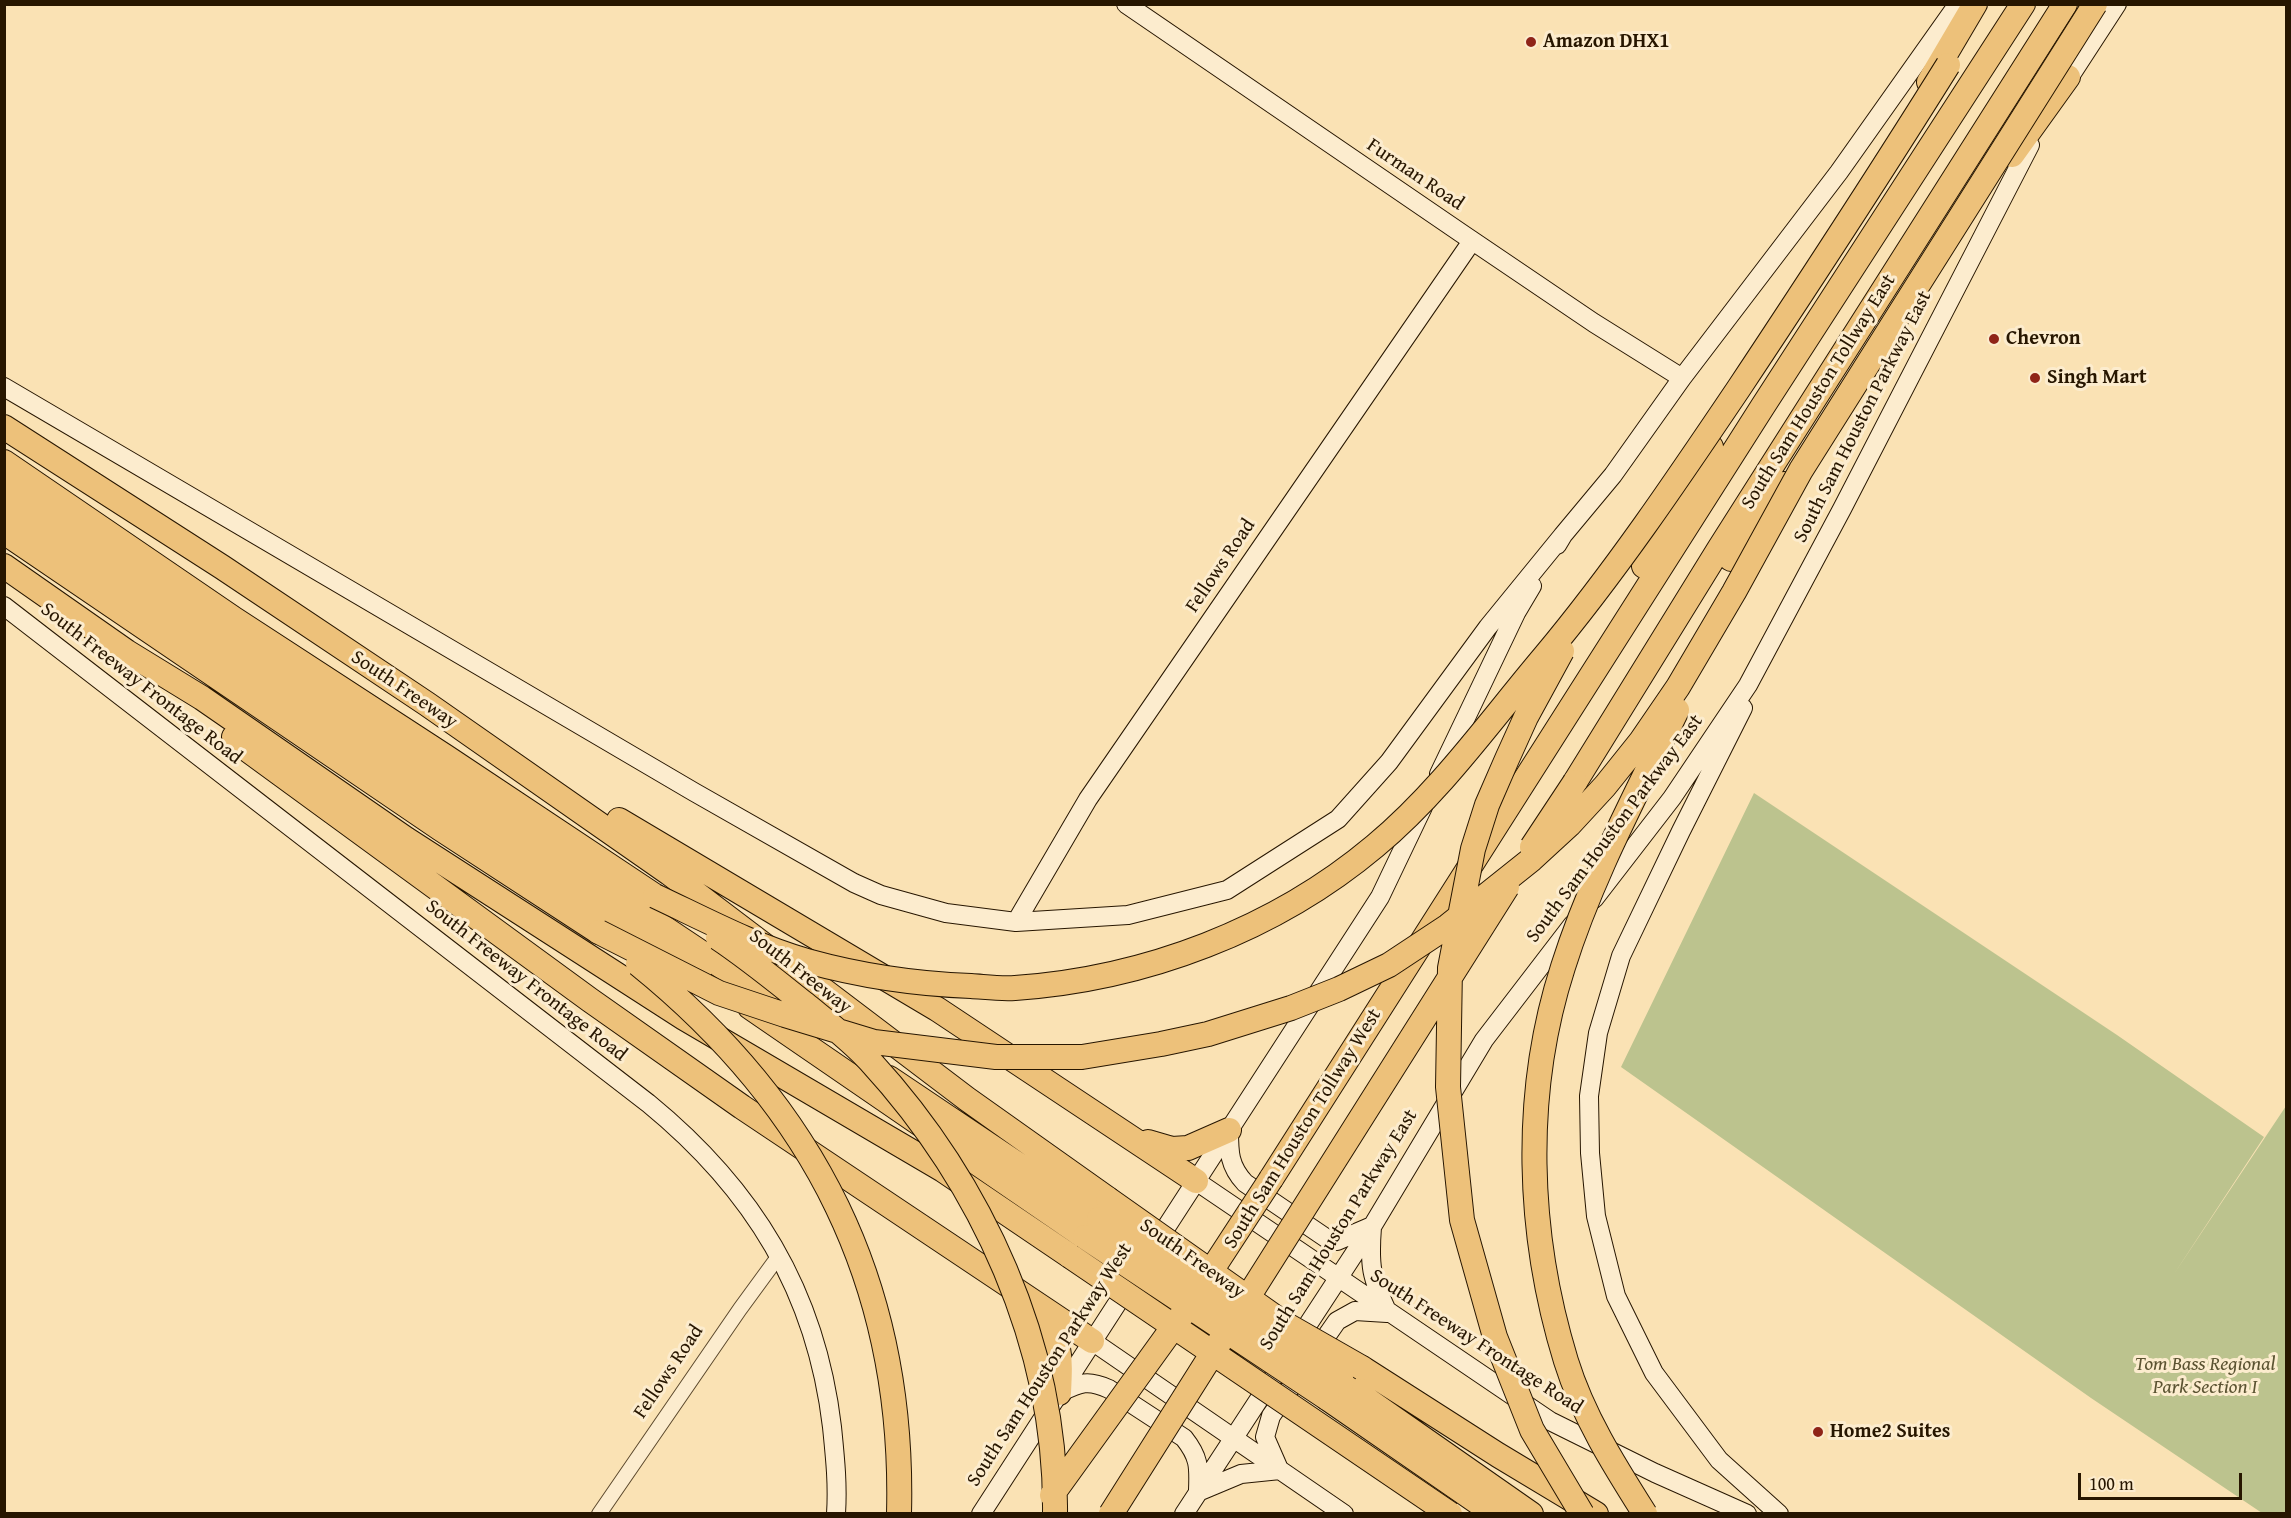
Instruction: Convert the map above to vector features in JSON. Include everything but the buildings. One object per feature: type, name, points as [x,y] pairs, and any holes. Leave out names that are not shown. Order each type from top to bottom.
[{"type":"highway","points":[[1547,743],[1677,504],[1975,4]]},
{"type":"highway","points":[[655,896],[764,946],[805,961],[861,974],[924,984],[1012,988],[1075,981],[1145,966],[1209,944],[1270,917],[1333,878],[1377,845],[1421,802],[1462,757],[1588,604],[1684,471],[1832,249],[1987,4]]},
{"type":"highway","name":"South Sam Houston Tollway East","points":[[1547,743],[2023,4]]},
{"type":"highway","name":"South Sam Houston Tollway East","points":[[1575,782],[1719,549],[2065,4]]},
{"type":"highway","points":[[4,532],[441,829],[599,932],[719,993],[874,1042],[996,1057],[1082,1057],[1208,1034],[1292,1008],[1389,965],[1448,926],[1532,859],[1569,825],[1605,786],[1641,741],[1678,687],[1734,592],[1801,470],[2095,4]]},
{"type":"highway","points":[[1111,1514],[1575,782],[1962,225],[2068,77]]},
{"type":"highway","name":"South Freeway","points":[[4,427],[222,567],[427,704],[669,873],[967,1099],[1097,1218],[1362,1368],[1498,1455],[1596,1514]]},
{"type":"highway","points":[[4,464],[744,955],[869,1059],[917,1116],[948,1162],[984,1223],[1005,1266],[1022,1310],[1039,1372],[1055,1478],[1055,1514]]},
{"type":"highway","points":[[4,487],[1097,1218],[1335,1390],[1495,1514]]},
{"type":"highway","points":[[4,510],[476,827],[772,1021],[1097,1218]]},
{"type":"highway","points":[[4,566],[127,652],[202,698],[426,852],[684,1018],[943,1170],[1450,1514]]},
{"type":"highway","points":[[1645,1514],[1608,1458],[1584,1408],[1566,1362],[1545,1277],[1534,1170],[1540,1066],[1548,1023],[1563,968],[1603,863],[1734,592]]},
{"type":"highway","points":[[1582,1514],[1532,1430],[1496,1337],[1470,1252],[1462,1220],[1455,1170],[1448,1087],[1448,1028],[1450,968],[1455,936],[1473,849],[1487,806],[1526,717],[1588,604]]},
{"type":"highway","points":[[202,698],[241,745],[590,1000],[742,1107],[1092,1341]]},
{"type":"highway","points":[[427,704],[937,1009],[1196,1181]]},
{"type":"highway","name":"South Sam Houston Tollway West","points":[[1060,1514],[1547,743]]},
{"type":"highway","points":[[599,932],[655,977],[702,1020],[753,1075],[818,1167],[851,1235],[882,1328],[896,1415],[900,1464],[899,1514]]},
{"type":"highway","points":[[1128,1136],[1172,1149],[1188,1148],[1228,1130]]},
{"type":"highway","points":[[1038,1514],[1173,1327],[1272,1179]]},
{"type":"highway","points":[[1040,1308],[1059,1345],[1061,1358],[1059,1393]]},
{"type":"highway","points":[[1335,1390],[1531,1514]]},
{"type":"main road","name":"Furman Road","points":[[1126,4],[1472,241],[1682,378]]},
{"type":"main road","points":[[4,387],[854,883],[891,898],[946,913],[1016,922],[1128,915],[1227,890],[1338,819],[1389,762],[1488,627],[1613,475],[1682,378],[1839,172],[1958,4]]},
{"type":"main road","name":"South Sam Houston Parkway East","points":[[1233,1437],[1373,1225],[1484,1040],[1671,798],[1748,685],[1842,509],[2018,166],[2068,77],[2117,4]]},
{"type":"main road","name":"Fellows Road","points":[[1016,922],[1088,799],[1472,241]]},
{"type":"main road","points":[[1196,1181],[1380,897],[1516,613],[1563,535]]},
{"type":"main road","name":"South Freeway Frontage Road","points":[[4,606],[679,1129],[712,1161],[758,1219],[797,1291],[827,1387],[838,1484],[836,1514]]},
{"type":"main road","points":[[1748,685],[1743,708],[1736,723],[1621,956],[1598,1033],[1588,1096],[1590,1153],[1596,1216],[1616,1296],[1654,1373],[1719,1460],[1779,1514]]},
{"type":"main road","points":[[1228,1130],[1229,1150],[1234,1172],[1245,1183],[1326,1238],[1337,1241],[1373,1225],[1371,1274],[1389,1313],[1355,1311],[1337,1321],[1271,1416],[1265,1437],[1280,1470]]},
{"type":"main road","name":"South Freeway Frontage Road","points":[[1196,1181],[1550,1421],[1747,1514]]},
{"type":"main road","name":"South Sam Houston Parkway West","points":[[981,1514],[1196,1181]]},
{"type":"main road","points":[[1092,1341],[1344,1514]]},
{"type":"main road","points":[[1059,1393],[1083,1382],[1096,1383],[1109,1389],[1184,1438],[1194,1449],[1199,1463],[1198,1492]]},
{"type":"main road","points":[[1184,1514],[1233,1437]]},
{"type":"main road","points":[[1198,1492],[1241,1474],[1280,1470]]},
{"type":"street","name":"Fellows Road","points":[[599,1514],[778,1257]]},
{"type":"green space","name":"Tom Bass Regional Park Section I","points":[[1754,793],[2117,1035],[2264,1137],[2174,1274],[2286,1106],[2286,1513],[2262,1513],[2091,1398],[1621,1067]]},
{"type":"place","name":"Amazon DHX1","points":[[1531,42]]},
{"type":"place","name":"Chevron","points":[[1994,339]]},
{"type":"place","name":"Singh Mart","points":[[2035,378]]},
{"type":"place","name":"Home2 Suites","points":[[1818,1432]]}]
